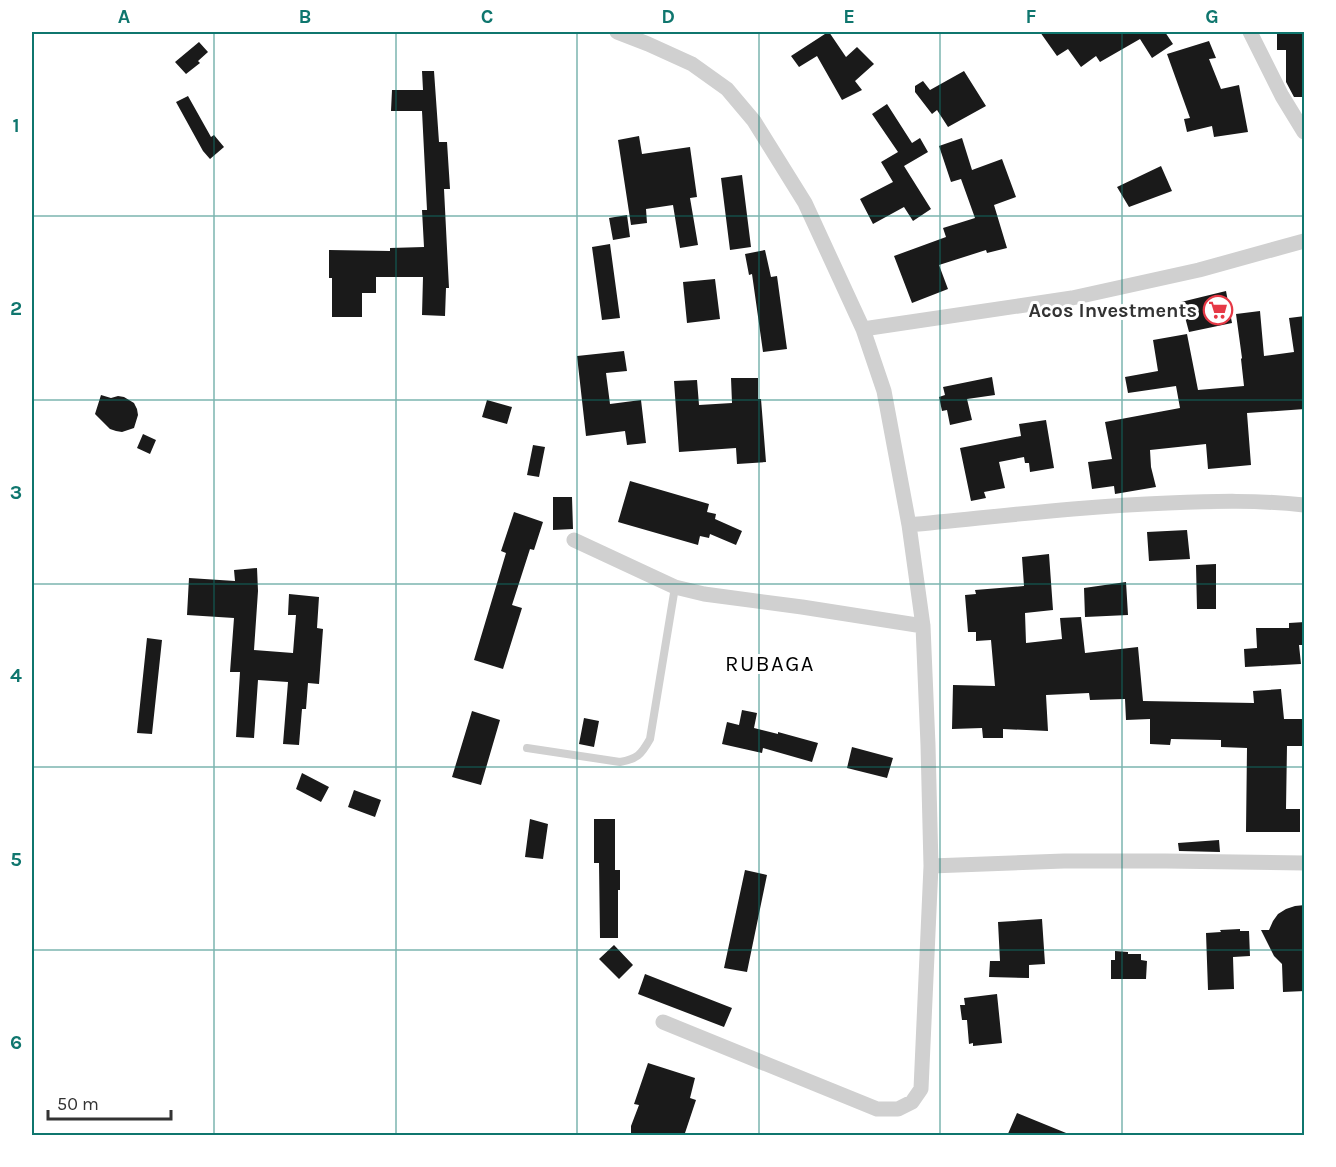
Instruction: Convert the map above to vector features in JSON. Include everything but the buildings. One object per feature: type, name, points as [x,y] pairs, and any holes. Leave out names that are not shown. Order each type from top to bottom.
[{"type":"street","points":[[617,32],[692,64],[726,89],[754,121],[805,203],[863,329],[884,391],[909,525],[922,626],[928,745],[931,866],[921,1089],[912,1102],[898,1109],[877,1109],[663,1022]]},
{"type":"street","points":[[1250,32],[1282,96],[1305,132]]},
{"type":"street","points":[[863,329],[1072,298],[1199,270],[1305,241]]},
{"type":"street","points":[[909,525],[1129,504],[1236,500],[1305,505]]},
{"type":"street","points":[[574,540],[675,586],[704,594],[922,626]]},
{"type":"street","points":[[931,866],[1064,861],[1305,863]]},
{"type":"lane","points":[[527,748],[620,762],[633,760],[644,751],[650,739],[675,586]]},
{"type":"place","name":"Acos Investments","points":[[1218,310]]},
{"type":"district","name":"RUBAGA","points":[[770,664]]}]
